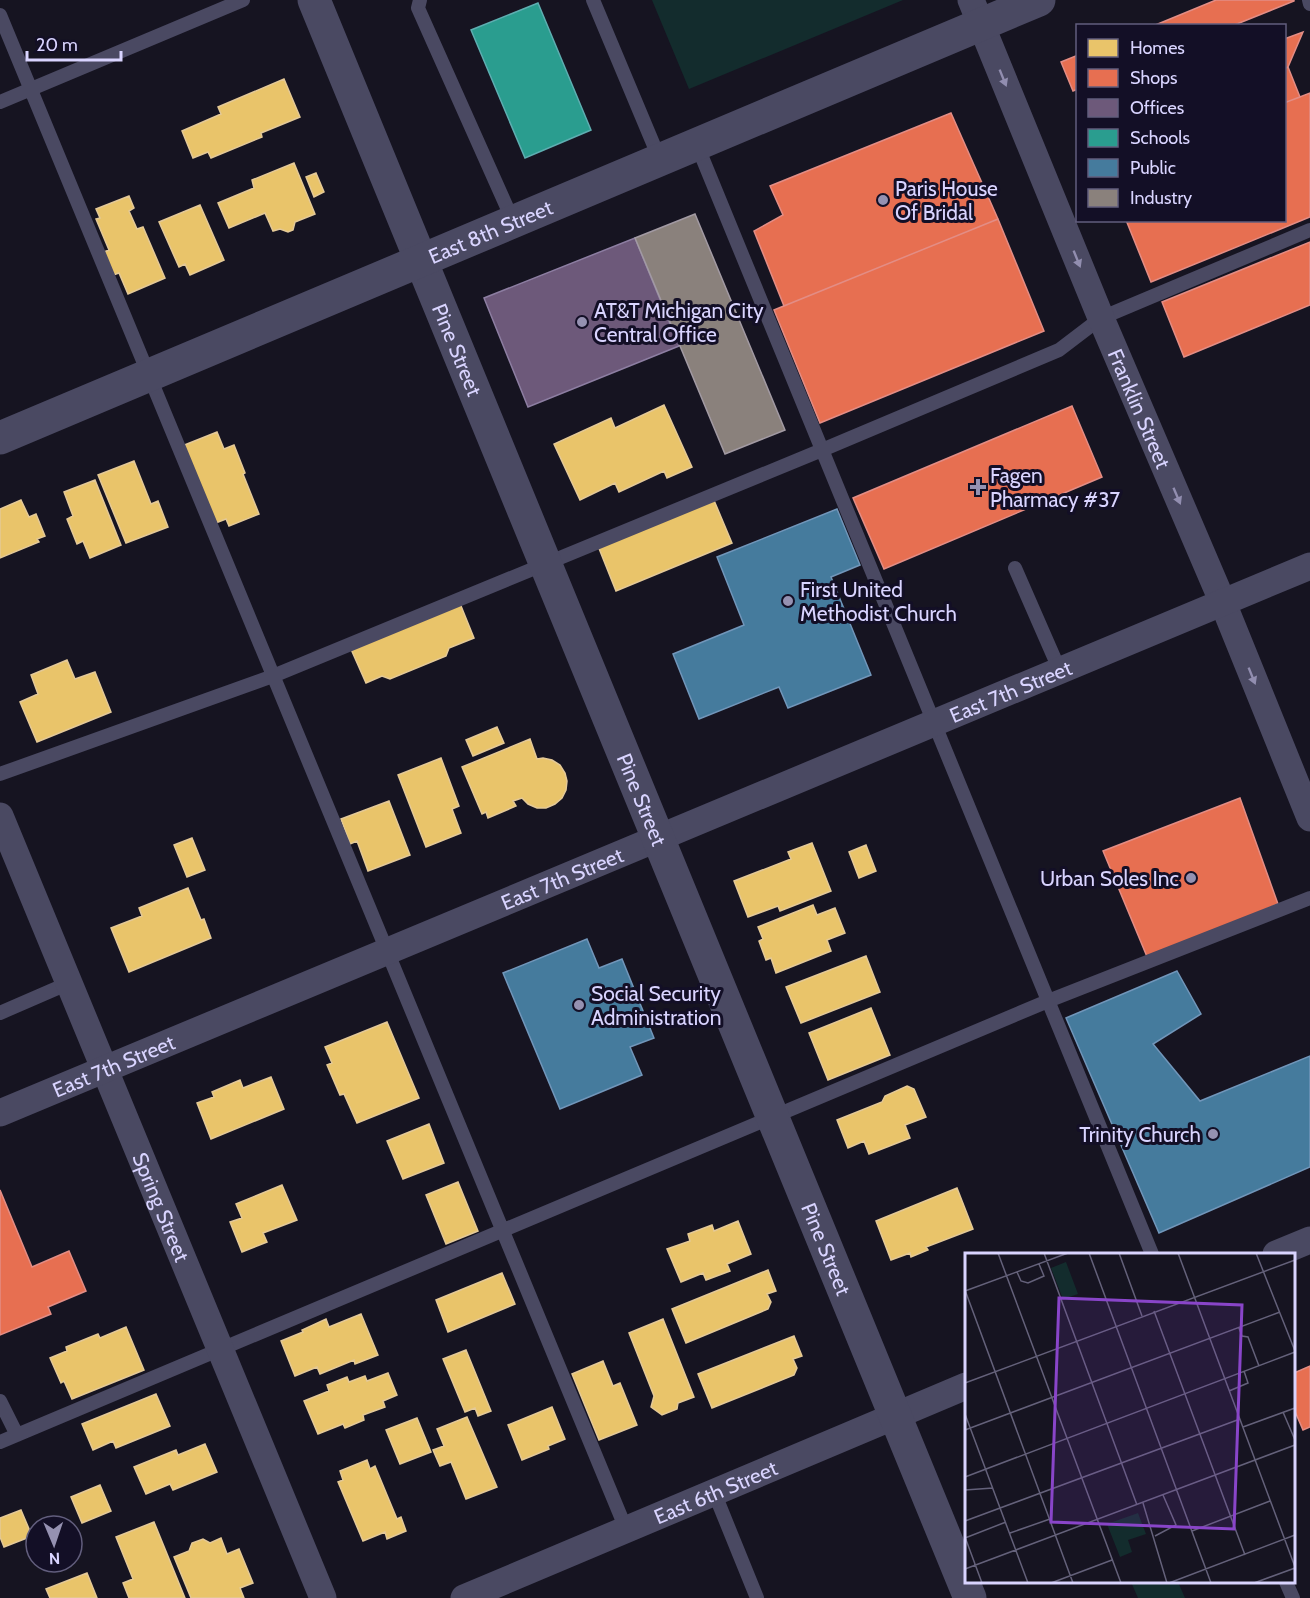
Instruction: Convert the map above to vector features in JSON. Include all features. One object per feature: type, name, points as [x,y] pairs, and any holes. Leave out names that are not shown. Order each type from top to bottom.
[{"type":"street","name":"Pine Street","points":[[314,0],[970,1598]]},
{"type":"street","name":"East 8th Street","points":[[0,438],[697,145],[976,12],[1039,0]]},
{"type":"street","name":"Franklin Street","points":[[976,12],[1101,318],[1223,603],[1310,818]]},
{"type":"street","name":"East 7th Street","points":[[0,1113],[1310,566]]},
{"type":"street","name":"Spring Street","points":[[0,816],[323,1598]]},
{"type":"street","points":[[1278,1253],[1310,1240]]},
{"type":"street","name":"East 6th Street","points":[[464,1598],[965,1386]]},
{"type":"lane","points":[[0,102],[243,0]]},
{"type":"lane","points":[[420,0],[418,8],[513,221]]},
{"type":"lane","points":[[593,0],[660,160]]},
{"type":"lane","points":[[0,15],[626,1529]]},
{"type":"lane","points":[[697,145],[1152,1253]]},
{"type":"lane","points":[[0,774],[273,676],[822,450],[1059,350],[1101,318],[1310,231]]},
{"type":"lane","points":[[1016,568],[1060,670]]},
{"type":"lane","points":[[0,1442],[1048,1001],[1310,898]]},
{"type":"lane","points":[[0,1013],[69,983]]},
{"type":"lane","points":[[0,1401],[17,1435]]},
{"type":"lane","points":[[714,1492],[757,1598]]},
{"type":"lane","points":[[1287,1583],[1293,1598]]},
{"type":"green space","points":[[652,0],[903,0],[689,89]]},
{"type":"green space","points":[[1131,1583],[1178,1583],[1185,1598],[1138,1598]]},
{"type":"building: Homes","points":[[284,79],[300,117],[261,133],[262,137],[211,158],[208,152],[193,158],[182,131],[221,114],[218,107]]},
{"type":"building: Homes","points":[[294,163],[315,214],[295,222],[293,230],[288,232],[280,229],[273,231],[265,213],[229,228],[218,203],[254,188],[252,180]]},
{"type":"building: Homes","points":[[316,173],[324,192],[314,197],[306,177]]},
{"type":"building: Homes","points":[[129,196],[134,208],[129,211],[137,229],[143,227],[165,278],[128,294],[119,273],[113,275],[104,252],[109,250],[96,219],[100,218],[96,209]]},
{"type":"building: Homes","points":[[200,205],[224,260],[190,275],[185,264],[179,267],[159,222]]},
{"type":"building: Homes","points":[[664,405],[692,467],[667,478],[664,471],[619,492],[615,483],[580,500],[554,444],[611,418],[615,428]]},
{"type":"building: Homes","points":[[217,432],[224,449],[234,445],[259,514],[229,526],[226,519],[213,524],[182,446]]},
{"type":"building: Homes","points":[[134,461],[151,504],[158,501],[168,527],[126,543],[98,475]]},
{"type":"building: Homes","points":[[95,480],[121,545],[90,558],[83,541],[77,544],[67,519],[73,516],[64,492]]},
{"type":"building: Homes","points":[[713,498],[732,543],[616,591],[598,546]]},
{"type":"building: Homes","points":[[21,500],[29,517],[36,514],[45,536],[37,539],[39,542],[0,558],[0,509]]},
{"type":"building: Homes","points":[[459,601],[474,638],[449,648],[446,656],[390,679],[382,676],[366,683],[350,647]]},
{"type":"building: Homes","points":[[67,660],[75,679],[95,672],[111,712],[37,742],[20,702],[38,694],[31,675]]},
{"type":"building: Homes","points":[[497,727],[504,743],[473,756],[466,740]]},
{"type":"building: Homes","points":[[530,739],[537,759],[552,760],[560,765],[565,773],[566,790],[562,798],[546,808],[537,808],[522,798],[513,801],[516,806],[488,818],[486,812],[482,814],[462,767]]},
{"type":"building: Homes","points":[[441,758],[459,806],[452,809],[461,833],[426,847],[398,775]]},
{"type":"building: Homes","points":[[389,801],[410,855],[368,871],[357,841],[350,844],[341,819]]},
{"type":"building: Homes","points":[[192,838],[205,870],[187,877],[174,845]]},
{"type":"building: Homes","points":[[812,843],[831,891],[780,911],[778,906],[748,917],[734,881],[791,859],[788,852]]},
{"type":"building: Homes","points":[[866,845],[876,871],[859,878],[849,852]]},
{"type":"building: Homes","points":[[188,888],[211,938],[129,972],[111,928],[142,916],[139,908]]},
{"type":"building: Homes","points":[[813,905],[817,915],[835,908],[845,933],[827,940],[831,951],[776,973],[771,958],[766,960],[759,941],[763,939],[758,927]]},
{"type":"building: Homes","points":[[866,956],[880,992],[801,1023],[786,987]]},
{"type":"building: Homes","points":[[871,1008],[890,1055],[828,1080],[809,1033]]},
{"type":"building: Homes","points":[[387,1022],[419,1098],[357,1123],[344,1094],[340,1095],[327,1065],[332,1063],[325,1047]]},
{"type":"building: Homes","points":[[271,1077],[284,1109],[211,1139],[197,1103],[214,1097],[212,1092],[240,1080],[243,1088]]},
{"type":"building: Homes","points":[[907,1086],[914,1089],[926,1117],[905,1125],[910,1138],[869,1154],[864,1141],[848,1148],[837,1120],[882,1102],[885,1096]]},
{"type":"building: Homes","points":[[429,1124],[444,1163],[403,1179],[387,1141]]},
{"type":"building: Homes","points":[[458,1182],[478,1231],[446,1244],[426,1195]]},
{"type":"building: Homes","points":[[282,1185],[297,1220],[263,1233],[267,1242],[242,1252],[230,1222],[242,1218],[236,1204]]},
{"type":"building: Homes","points":[[957,1188],[973,1229],[926,1247],[928,1250],[911,1257],[910,1253],[891,1260],[876,1221]]},
{"type":"building: Homes","points":[[738,1221],[751,1254],[727,1264],[730,1271],[706,1280],[703,1273],[681,1282],[667,1249],[690,1241],[688,1234],[712,1225],[714,1231]]},
{"type":"building: Homes","points":[[768,1270],[776,1291],[767,1294],[771,1302],[768,1309],[686,1343],[672,1309]]},
{"type":"building: Homes","points":[[502,1273],[515,1304],[448,1332],[436,1300]]},
{"type":"building: Homes","points":[[361,1314],[378,1355],[355,1364],[354,1360],[320,1374],[317,1367],[295,1376],[281,1341],[326,1319],[329,1327]]},
{"type":"building: Homes","points":[[663,1319],[694,1397],[678,1403],[677,1409],[662,1415],[651,1407],[654,1396],[629,1333]]},
{"type":"building: Homes","points":[[126,1327],[144,1370],[72,1399],[64,1381],[61,1383],[50,1358],[67,1351],[66,1347],[98,1334],[100,1338]]},
{"type":"building: Homes","points":[[794,1336],[802,1356],[793,1359],[797,1368],[794,1375],[712,1408],[698,1374]]},
{"type":"building: Homes","points":[[466,1350],[491,1411],[478,1416],[475,1408],[465,1412],[443,1359]]},
{"type":"building: Homes","points":[[603,1361],[613,1386],[620,1383],[637,1425],[599,1440],[572,1374]]},
{"type":"building: Homes","points":[[388,1373],[397,1395],[383,1401],[385,1407],[363,1415],[364,1420],[345,1428],[343,1424],[318,1434],[304,1401],[329,1391],[327,1385],[347,1377],[349,1382],[365,1376],[367,1381]]},
{"type":"building: Homes","points":[[156,1394],[170,1426],[116,1448],[113,1441],[93,1450],[82,1424]]},
{"type":"building: Homes","points":[[552,1407],[565,1439],[548,1446],[549,1449],[522,1460],[508,1425]]},
{"type":"building: Homes","points":[[467,1417],[497,1487],[466,1499],[451,1462],[440,1466],[433,1450],[444,1446],[437,1429]]},
{"type":"building: Homes","points":[[417,1418],[431,1452],[400,1464],[386,1430]]},
{"type":"building: Homes","points":[[205,1444],[217,1472],[173,1490],[170,1484],[146,1494],[134,1467],[176,1450],[178,1455]]},
{"type":"building: Homes","points":[[367,1460],[370,1469],[375,1466],[397,1519],[401,1517],[406,1531],[387,1539],[385,1532],[363,1541],[338,1482],[343,1480],[340,1471]]},
{"type":"building: Homes","points":[[100,1485],[111,1511],[84,1522],[84,1514],[78,1514],[71,1497]]},
{"type":"building: Homes","points":[[21,1510],[24,1517],[24,1539],[4,1547],[0,1537],[0,1518]]},
{"type":"building: Homes","points":[[154,1522],[185,1598],[129,1598],[123,1583],[133,1579],[116,1537]]},
{"type":"building: Homes","points":[[221,1538],[227,1554],[239,1549],[253,1583],[240,1588],[244,1598],[191,1598],[174,1557],[189,1551],[192,1543],[203,1539],[210,1543]]},
{"type":"building: Homes","points":[[87,1573],[97,1598],[50,1598],[46,1589]]},
{"type":"building: Shops","points":[[1216,0],[1294,0],[1237,24],[1158,24]]},
{"type":"building: Shops","points":[[1303,32],[1286,68],[1286,38]]},
{"type":"building: Shops","points":[[1076,56],[1076,90],[1073,91],[1061,62]]},
{"type":"building: Shops","points":[[1288,67],[1300,97],[1286,102],[1286,68]]},
{"type":"building: Shops","points":[[1310,93],[1310,217],[1151,282],[1127,222],[1286,222],[1286,102]]},
{"type":"building: Shops","name":"Paris House Of Bridal","points":[[951,113],[998,219],[784,306],[754,231],[783,215],[770,186]]},
{"type":"building: Shops","points":[[998,219],[1044,331],[820,423],[774,310]]},
{"type":"building: Shops","points":[[1310,242],[1310,305],[1184,357],[1162,302]]},
{"type":"building: Shops","name":"Fagen Pharmacy #37","points":[[1072,406],[1102,477],[884,569],[853,498]]},
{"type":"building: Shops","name":"Urban Soles Inc","points":[[1240,798],[1278,904],[1148,959],[1103,851]]},
{"type":"building: Shops","points":[[0,1190],[32,1267],[69,1251],[86,1291],[48,1307],[51,1314],[0,1335]]},
{"type":"building: Shops","points":[[1310,1366],[1310,1427],[1303,1430],[1295,1411],[1295,1373]]},
{"type":"building: Offices","name":"AT&T Michigan City Central Office","points":[[635,238],[679,346],[528,407],[484,298]]},
{"type":"building: Schools","points":[[538,3],[591,130],[525,158],[471,30]]},
{"type":"building: Public","name":"First United Methodist Church","points":[[837,509],[860,565],[831,577],[871,675],[788,708],[779,687],[699,719],[673,654],[744,625],[717,557]]},
{"type":"building: Public","name":"Social Security Administration","points":[[587,939],[599,968],[622,959],[654,1038],[630,1047],[642,1075],[560,1109],[503,973]]},
{"type":"building: Public","name":"Trinity Church","points":[[1177,971],[1201,1014],[1153,1044],[1200,1101],[1310,1056],[1310,1167],[1159,1233],[1066,1018]]},
{"type":"building: Industry","points":[[695,214],[785,430],[725,454],[635,238]]},
{"type":"place","name":"Paris House Of Bridal","points":[[883,200]]},
{"type":"place","name":"AT&T Michigan City Central Office","points":[[582,322]]},
{"type":"place","name":"Fagen Pharmacy #37","points":[[978,487]]},
{"type":"place","name":"First United Methodist Church","points":[[788,601]]},
{"type":"place","name":"Urban Soles Inc","points":[[1191,878]]},
{"type":"place","name":"Social Security Administration","points":[[579,1005]]},
{"type":"place","name":"Trinity Church","points":[[1213,1134]]}]
